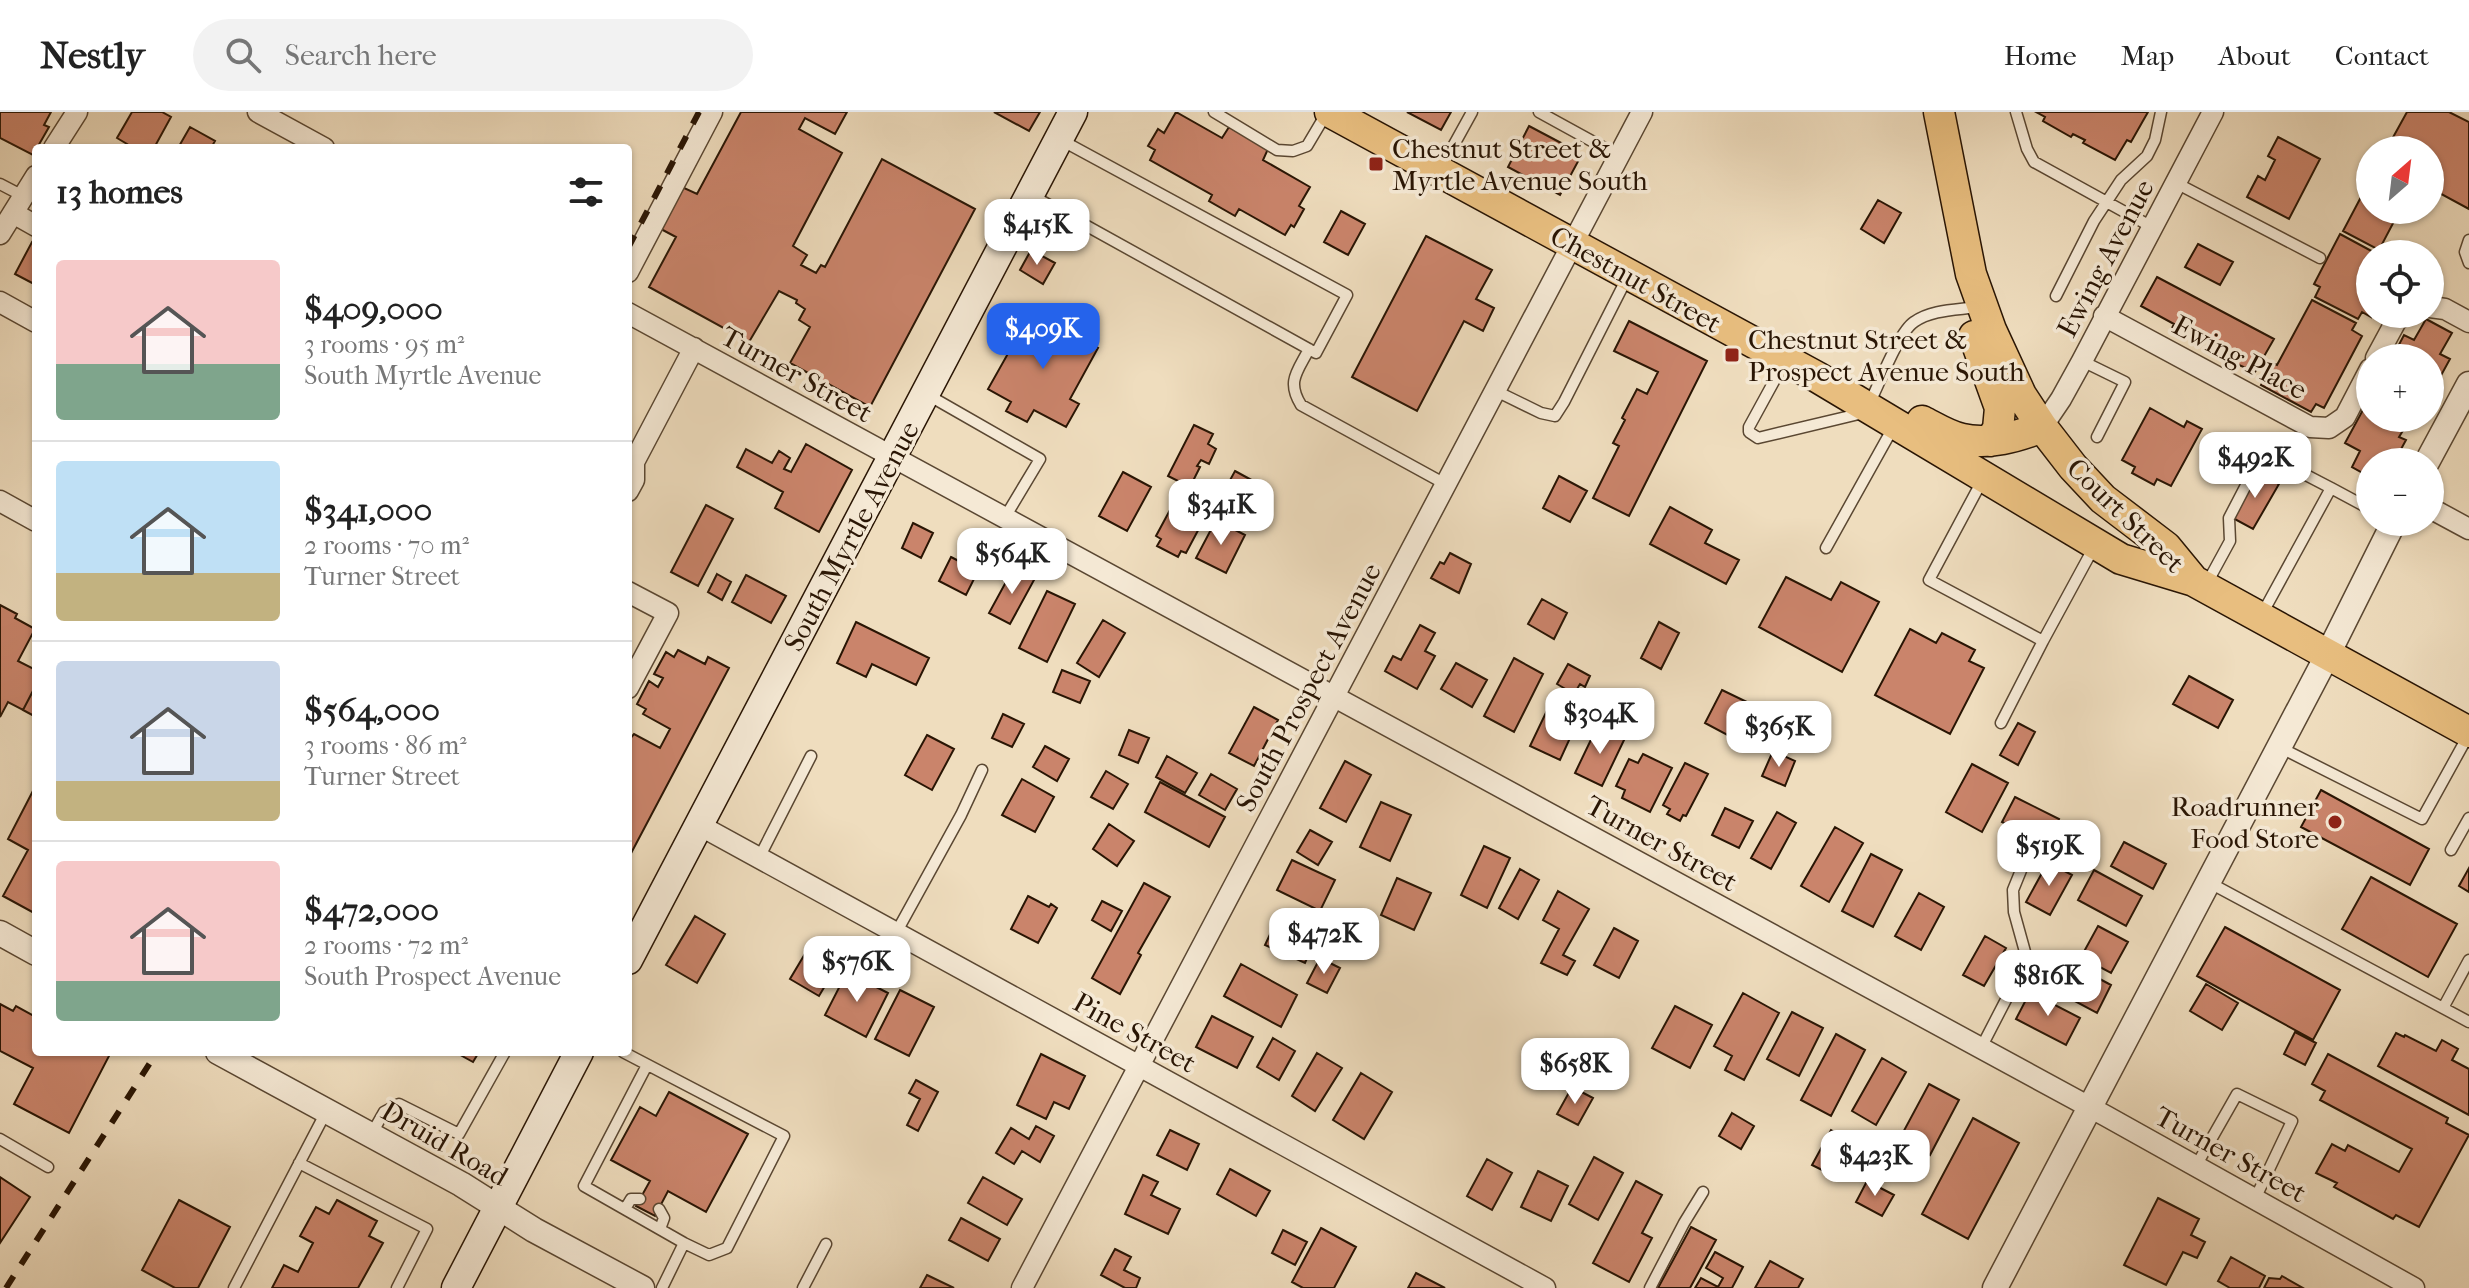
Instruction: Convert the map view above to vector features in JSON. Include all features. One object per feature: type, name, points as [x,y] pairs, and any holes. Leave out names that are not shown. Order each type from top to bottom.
[{"type":"main road","name":"South Myrtle Avenue","points":[[632,952],[1073,112]]},
{"type":"main road","name":"Court Street","points":[[1939,112],[1971,274],[2006,365],[2021,395],[2073,467],[2103,499],[2166,547],[2199,584],[2469,733]]},
{"type":"main road","name":"Chestnut Street","points":[[1342,115],[1880,411],[2121,559],[2199,584]]},
{"type":"main road","points":[[1971,274],[1968,315],[2000,408],[1998,429],[1990,441]]},
{"type":"main road","points":[[1880,411],[1961,439],[1990,441],[2023,435],[2042,427]]},
{"type":"main road","points":[[456,1288],[577,1056]]},
{"type":"street","points":[[57,144],[77,112]]},
{"type":"street","points":[[258,112],[317,144]]},
{"type":"street","points":[[632,264],[712,112]]},
{"type":"street","name":"South Prospect Avenue","points":[[1022,1288],[1642,112]]},
{"type":"street","name":"Ewing Avenue","points":[[2042,427],[2082,361],[2213,112]]},
{"type":"street","points":[[0,234],[32,182]]},
{"type":"street","points":[[18,204],[32,221]]},
{"type":"street","points":[[0,302],[32,320]]},
{"type":"street","points":[[2444,309],[2469,322]]},
{"type":"street","name":"Turner Street","points":[[632,315],[2090,1107],[2414,1288]]},
{"type":"street","name":"Ewing Place","points":[[2104,316],[2310,427],[2329,428],[2345,417],[2356,396]]},
{"type":"street","points":[[632,462],[694,348]]},
{"type":"street","points":[[2435,448],[2469,384]]},
{"type":"street","points":[[0,501],[32,519]]},
{"type":"street","points":[[2444,516],[2469,529]]},
{"type":"street","points":[[1995,1288],[2387,536]]},
{"type":"street","points":[[632,594],[668,613],[632,680]]},
{"type":"street","name":"Pine Street","points":[[699,825],[1545,1288]]},
{"type":"street","points":[[0,933],[32,951]]},
{"type":"street","name":"Druid Road","points":[[226,1056],[642,1288]]},
{"type":"lane","points":[[1214,112],[1277,150],[1293,151],[1307,146],[1342,115]]},
{"type":"lane","points":[[1439,171],[1472,112]]},
{"type":"lane","points":[[1539,112],[1619,156]]},
{"type":"lane","points":[[2016,112],[2034,162],[2152,227]]},
{"type":"lane","points":[[2056,296],[2107,201],[2121,180],[2147,156],[2155,140],[2161,112]]},
{"type":"lane","points":[[1030,194],[1316,353],[1347,295],[1059,139]]},
{"type":"lane","points":[[2176,183],[2320,258]]},
{"type":"lane","points":[[0,184],[18,204]]},
{"type":"lane","points":[[2469,240],[2465,252],[2469,263]]},
{"type":"lane","points":[[1496,391],[1541,413],[1555,416],[1628,275]]},
{"type":"lane","points":[[1826,548],[1880,411],[1904,333],[1913,322],[1939,311],[1969,308]]},
{"type":"lane","points":[[1309,349],[1294,380],[1293,392],[1301,405],[1447,485]]},
{"type":"lane","points":[[1785,360],[1749,427],[1749,432],[1758,438],[1880,411]]},
{"type":"lane","points":[[2082,361],[2125,382],[2097,437]]},
{"type":"lane","points":[[927,394],[1040,459],[1004,519]]},
{"type":"lane","points":[[2199,584],[2230,541],[2229,518],[2256,466],[2269,460],[2281,462],[2356,501]]},
{"type":"lane","points":[[1984,477],[1929,580],[2043,641]]},
{"type":"lane","points":[[2260,618],[2331,488]]},
{"type":"lane","points":[[2001,723],[2096,544]]},
{"type":"lane","points":[[2279,747],[2422,819],[2469,733]]},
{"type":"lane","points":[[759,858],[811,756]]},
{"type":"lane","points":[[896,933],[961,815],[982,770]]},
{"type":"lane","points":[[2451,850],[2469,818]]},
{"type":"lane","points":[[1981,1048],[2027,959],[2014,912],[2013,890],[2026,858]]},
{"type":"lane","points":[[2208,882],[2469,1022]]},
{"type":"lane","points":[[2443,1008],[2469,960]]},
{"type":"lane","points":[[371,1135],[384,1112],[399,1104],[459,1134],[503,1056]]},
{"type":"lane","points":[[630,1056],[784,1136],[727,1248],[709,1255],[584,1186],[647,1065]]},
{"type":"lane","points":[[2196,1166],[2237,1094],[2292,1121],[2255,1199]]},
{"type":"lane","points":[[234,1288],[327,1110]]},
{"type":"lane","points":[[0,1139],[48,1167]]},
{"type":"lane","points":[[299,1163],[427,1229],[397,1288]]},
{"type":"lane","points":[[1650,1288],[1703,1192]]},
{"type":"lane","points":[[625,1209],[631,1199],[640,1199]]},
{"type":"lane","points":[[659,1209],[664,1218],[660,1229]]},
{"type":"lane","points":[[662,1288],[684,1243]]},
{"type":"lane","points":[[803,1288],[826,1244]]},
{"type":"building","points":[[0,112],[51,112],[44,125],[49,127],[39,144],[32,144],[32,154],[0,138]]},
{"type":"building","points":[[132,112],[162,112],[171,117],[156,144],[127,144],[117,138]]},
{"type":"building","points":[[741,112],[847,112],[835,134],[805,118],[799,129],[842,153],[793,246],[807,255],[801,265],[816,273],[821,265],[825,267],[882,159],[975,209],[870,407],[790,363],[810,327],[799,320],[805,309],[796,303],[797,300],[779,291],[749,342],[649,287],[676,237],[659,228],[682,187],[697,194]]},
{"type":"building","points":[[994,112],[1040,112],[1029,131]]},
{"type":"building","points":[[1176,112],[1222,138],[1229,127],[1268,149],[1263,160],[1310,187],[1299,206],[1304,209],[1294,227],[1291,225],[1285,235],[1239,209],[1235,216],[1209,201],[1212,195],[1150,160],[1155,150],[1148,146],[1158,129],[1164,133]]},
{"type":"building","points":[[1407,112],[1451,112],[1441,130]]},
{"type":"building","points":[[2036,112],[2148,112],[2131,142],[2127,140],[2115,160],[2083,143],[2085,140],[2073,134],[2071,137],[2043,121],[2045,117]]},
{"type":"building","points":[[2407,112],[2449,112],[2469,122],[2469,209],[2444,196],[2444,136],[2394,136]]},
{"type":"building","points":[[1529,126],[1582,154],[1560,195],[1508,167]]},
{"type":"building","points":[[190,127],[215,141],[213,144],[180,144]]},
{"type":"building","points":[[2278,137],[2320,159],[2289,219],[2247,197],[2258,176],[2265,180],[2275,160],[2268,156]]},
{"type":"building","points":[[1878,200],[1901,213],[1884,243],[1861,229]]},
{"type":"building","points":[[2356,206],[2356,224],[2393,224],[2384,240],[2360,240],[2343,231]]},
{"type":"building","points":[[1341,211],[1365,224],[1348,255],[1324,242]]},
{"type":"building","points":[[2340,234],[2356,243],[2356,318],[2315,297],[2320,287],[2314,284]]},
{"type":"building","points":[[1426,236],[1492,270],[1476,299],[1494,308],[1483,331],[1464,321],[1417,411],[1352,377]]},
{"type":"building","points":[[32,242],[32,283],[15,274]]},
{"type":"building","points":[[2198,244],[2233,262],[2220,285],[2185,267]]},
{"type":"building","points":[[1031,250],[1055,263],[1043,284],[1020,270]]},
{"type":"building","points":[[2157,277],[2274,339],[2255,372],[2209,352],[2216,339],[2188,325],[2182,336],[2171,330],[2174,324],[2141,306]]},
{"type":"building","points":[[2312,300],[2356,323],[2352,330],[2362,336],[2324,408],[2316,404],[2311,412],[2261,385],[2272,363],[2277,365]]},
{"type":"building","points":[[1032,311],[1098,348],[1070,399],[1079,404],[1066,427],[1034,410],[1027,422],[1006,411],[1011,402],[988,389]]},
{"type":"building","points":[[1629,321],[1707,361],[1629,516],[1593,498],[1619,446],[1613,443],[1625,420],[1622,418],[1637,389],[1647,394],[1658,372],[1614,351]]},
{"type":"building","points":[[2421,328],[2443,328],[2452,333],[2444,347],[2444,344],[2399,344],[2404,335],[2414,340]]},
{"type":"building","points":[[2444,356],[2450,359],[2444,370]]},
{"type":"building","points":[[2150,408],[2184,427],[2187,421],[2202,429],[2171,486],[2157,479],[2154,485],[2132,473],[2135,467],[2122,460]]},
{"type":"building","points":[[2356,423],[2356,432],[2402,432],[2399,437],[2406,440],[2402,448],[2356,449],[2345,443]]},
{"type":"building","points":[[1194,425],[1213,434],[1208,444],[1216,449],[1209,464],[1201,460],[1190,487],[1168,476]]},
{"type":"building","points":[[806,444],[852,470],[819,532],[775,508],[783,492],[737,467],[746,449],[772,463],[779,451],[790,458],[784,469],[791,472]]},
{"type":"building","points":[[1235,471],[1257,483],[1245,505],[1223,493]]},
{"type":"building","points":[[1123,472],[1151,487],[1127,531],[1099,516]]},
{"type":"building","points":[[2256,472],[2279,484],[2253,529],[2231,517]]},
{"type":"building","points":[[1559,476],[1587,491],[1570,522],[1543,508]]},
{"type":"building","points":[[1186,492],[1211,506],[1186,553],[1181,551],[1178,557],[1157,546],[1161,539],[1156,536],[1177,497],[1182,499]]},
{"type":"building","points":[[706,505],[733,519],[698,586],[671,572]]},
{"type":"building","points":[[1670,507],[1712,530],[1705,543],[1739,560],[1726,584],[1650,544]]},
{"type":"building","points":[[1216,520],[1245,535],[1226,573],[1196,558]]},
{"type":"building","points":[[913,523],[933,533],[921,558],[902,548]]},
{"type":"building","points":[[1450,553],[1471,564],[1459,593],[1431,578],[1440,562],[1444,564]]},
{"type":"building","points":[[951,557],[978,571],[966,595],[939,581]]},
{"type":"building","points":[[1013,569],[1034,580],[1010,624],[989,613]]},
{"type":"building","points":[[717,574],[731,582],[722,600],[708,592]]},
{"type":"building","points":[[746,575],[786,596],[771,623],[732,602]]},
{"type":"building","points":[[1786,577],[1831,600],[1841,582],[1879,602],[1842,672],[1759,627]]},
{"type":"building","points":[[1047,591],[1075,604],[1047,662],[1019,648]]},
{"type":"building","points":[[1542,599],[1567,613],[1554,639],[1528,624]]},
{"type":"building","points":[[0,605],[32,627],[32,635],[18,661],[32,668],[32,693],[23,710],[8,702],[0,717]]},
{"type":"building","points":[[1103,620],[1125,633],[1099,677],[1077,663]]},
{"type":"building","points":[[856,622],[929,658],[916,685],[872,664],[866,677],[837,663]]},
{"type":"building","points":[[1659,622],[1679,633],[1661,669],[1641,658]]},
{"type":"building","points":[[1420,625],[1435,633],[1425,651],[1435,656],[1417,689],[1385,671],[1393,656],[1401,660]]},
{"type":"building","points":[[1910,629],[1936,643],[1942,633],[1975,650],[1969,661],[1984,668],[1950,734],[1875,695]]},
{"type":"building","points":[[678,650],[705,664],[708,657],[729,668],[632,851],[632,736],[634,734],[660,748],[670,729],[643,714],[646,709],[637,704],[649,681],[658,687],[663,678],[654,674],[666,652],[674,657]]},
{"type":"building","points":[[1514,658],[1543,674],[1514,732],[1484,716]]},
{"type":"building","points":[[1456,663],[1487,680],[1472,707],[1441,689]]},
{"type":"building","points":[[1568,664],[1590,676],[1585,687],[1580,684],[1574,694],[1557,684]]},
{"type":"building","points":[[1062,670],[1090,681],[1080,703],[1053,692]]},
{"type":"building","points":[[2189,676],[2233,700],[2218,728],[2173,704]]},
{"type":"building","points":[[1722,690],[1751,704],[1733,738],[1705,723]]},
{"type":"building","points":[[32,693],[32,715],[23,710]]},
{"type":"building","points":[[1552,700],[1581,714],[1560,760],[1530,746]]},
{"type":"building","points":[[1254,707],[1278,720],[1254,766],[1229,753]]},
{"type":"building","points":[[1003,714],[1024,724],[1012,747],[992,738]]},
{"type":"building","points":[[2018,723],[2035,732],[2018,765],[2000,755]]},
{"type":"building","points":[[1598,725],[1625,738],[1602,786],[1575,773]]},
{"type":"building","points":[[1129,730],[1149,738],[1138,763],[1119,755]]},
{"type":"building","points":[[927,735],[954,749],[932,790],[905,775]]},
{"type":"building","points":[[1045,746],[1069,759],[1057,781],[1033,767]]},
{"type":"building","points":[[1773,751],[1795,761],[1785,786],[1762,776]]},
{"type":"building","points":[[1643,754],[1672,768],[1650,812],[1622,798],[1625,790],[1616,786],[1629,759],[1638,763]]},
{"type":"building","points":[[1167,756],[1197,773],[1185,793],[1156,777]]},
{"type":"building","points":[[1345,761],[1371,775],[1346,822],[1320,808]]},
{"type":"building","points":[[1685,763],[1708,774],[1686,816],[1683,815],[1680,821],[1667,814],[1670,809],[1663,805]]},
{"type":"building","points":[[1972,764],[2008,783],[1982,832],[1946,812]]},
{"type":"building","points":[[1106,771],[1128,784],[1113,809],[1091,797]]},
{"type":"building","points":[[1211,774],[1237,789],[1225,810],[1199,795]]},
{"type":"building","points":[[1022,779],[1054,797],[1035,832],[1002,815]]},
{"type":"building","points":[[1160,782],[1225,817],[1209,847],[1145,812]]},
{"type":"building","points":[[2321,790],[2429,849],[2410,885],[2301,827]]},
{"type":"building","points":[[32,793],[32,912],[3,896],[28,850],[8,839]]},
{"type":"building","points":[[2015,797],[2059,819],[2047,844],[2002,822]]},
{"type":"building","points":[[1381,802],[1411,815],[1390,861],[1360,847]]},
{"type":"building","points":[[1725,808],[1753,821],[1739,848],[1712,835]]},
{"type":"building","points":[[1777,812],[1796,823],[1771,869],[1751,858]]},
{"type":"building","points":[[1109,824],[1134,841],[1117,866],[1093,849]]},
{"type":"building","points":[[1835,827],[1863,843],[1829,902],[1801,886]]},
{"type":"building","points":[[1310,830],[1332,842],[1318,865],[1297,852]]},
{"type":"building","points":[[2124,842],[2166,864],[2153,889],[2111,866]]},
{"type":"building","points":[[1484,846],[1510,858],[1487,908],[1461,895]]},
{"type":"building","points":[[1871,854],[1902,870],[1873,927],[1842,911]]},
{"type":"building","points":[[1292,860],[1335,880],[1320,911],[1277,890]]},
{"type":"building","points":[[2048,862],[2072,875],[2050,915],[2026,902]]},
{"type":"building","points":[[2469,868],[2469,892],[2459,886]]},
{"type":"building","points":[[1520,869],[1539,880],[1518,919],[1499,908]]},
{"type":"building","points":[[2094,870],[2142,896],[2126,926],[2078,900]]},
{"type":"building","points":[[2371,877],[2457,924],[2428,977],[2342,929]]},
{"type":"building","points":[[1397,878],[1431,893],[1414,930],[1381,915]]},
{"type":"building","points":[[1144,883],[1170,897],[1138,953],[1141,955],[1120,994],[1092,978]]},
{"type":"building","points":[[1558,891],[1589,909],[1563,955],[1575,961],[1567,975],[1541,963],[1559,929],[1543,920]]},
{"type":"building","points":[[1919,893],[1944,907],[1921,950],[1895,936]]},
{"type":"building","points":[[1028,896],[1057,908],[1038,943],[1011,929]]},
{"type":"building","points":[[1102,901],[1122,911],[1111,931],[1092,920]]},
{"type":"building","points":[[1280,913],[1319,931],[1305,963],[1265,945]]},
{"type":"building","points":[[695,916],[725,934],[697,983],[666,965]]},
{"type":"building","points":[[2098,926],[2128,942],[2111,973],[2081,957]]},
{"type":"building","points":[[2225,927],[2340,990],[2313,1040],[2197,976]]},
{"type":"building","points":[[1614,928],[1638,941],[1619,978],[1594,965]]},
{"type":"building","points":[[1985,936],[2006,948],[1984,986],[1963,975]]},
{"type":"building","points":[[809,947],[838,964],[819,996],[790,979]]},
{"type":"building","points":[[1320,958],[1340,968],[1327,993],[1307,983]]},
{"type":"building","points":[[2070,963],[2111,985],[2097,1013],[2056,991]]},
{"type":"building","points":[[1241,964],[1297,995],[1281,1027],[1224,996]]},
{"type":"building","points":[[847,972],[888,993],[866,1037],[825,1015]]},
{"type":"building","points":[[2206,984],[2238,1003],[2222,1030],[2190,1011]]},
{"type":"building","points":[[900,990],[934,1007],[909,1056],[875,1039]]},
{"type":"building","points":[[2030,992],[2080,1018],[2066,1045],[2016,1019]]},
{"type":"building","points":[[1743,993],[1779,1013],[1744,1080],[1725,1070],[1732,1056],[1714,1046]]},
{"type":"building","points":[[0,1004],[13,1011],[16,1006],[32,1015],[32,1056],[109,1056],[69,1133],[14,1104],[33,1068],[0,1051]]},
{"type":"building","points":[[1675,1006],[1712,1025],[1690,1068],[1652,1048]]},
{"type":"building","points":[[1792,1012],[1823,1028],[1799,1076],[1767,1059]]},
{"type":"building","points":[[1212,1016],[1253,1037],[1237,1068],[1196,1047]]},
{"type":"building","points":[[2295,1032],[2316,1043],[2305,1065],[2284,1054]]},
{"type":"building","points":[[2396,1033],[2436,1051],[2442,1040],[2458,1049],[2452,1060],[2469,1069],[2469,1115],[2378,1066]]},
{"type":"building","points":[[1836,1034],[1865,1050],[1831,1116],[1801,1100]]},
{"type":"building","points":[[1273,1038],[1295,1051],[1279,1080],[1257,1067]]},
{"type":"building","points":[[1317,1053],[1342,1068],[1315,1111],[1292,1096]]},
{"type":"building","points":[[1041,1054],[1085,1076],[1069,1109],[1054,1102],[1046,1119],[1017,1105]]},
{"type":"building","points":[[2328,1054],[2448,1118],[2446,1123],[2469,1135],[2419,1227],[2396,1215],[2393,1219],[2334,1187],[2337,1183],[2316,1173],[2332,1144],[2345,1151],[2348,1145],[2399,1172],[2412,1149],[2320,1100],[2325,1091],[2312,1084]]},
{"type":"building","points":[[462,1056],[477,1056],[473,1062]]},
{"type":"building","points":[[1882,1058],[1906,1072],[1876,1125],[1852,1111]]},
{"type":"building","points":[[1361,1073],[1392,1092],[1364,1139],[1333,1120]]},
{"type":"building","points":[[916,1080],[938,1092],[918,1131],[907,1125],[920,1099],[909,1093]]},
{"type":"building","points":[[1929,1084],[1959,1100],[1930,1155],[1900,1138]]},
{"type":"building","points":[[1572,1087],[1593,1098],[1578,1125],[1557,1114]]},
{"type":"building","points":[[669,1092],[748,1134],[706,1212],[668,1191],[655,1216],[636,1206],[650,1181],[611,1160],[640,1107],[656,1116]]},
{"type":"building","points":[[1732,1113],[1754,1126],[1741,1149],[1719,1136]]},
{"type":"building","points":[[1973,1118],[2019,1143],[1968,1239],[1922,1214]]},
{"type":"building","points":[[1036,1126],[1054,1136],[1040,1162],[1022,1151],[1014,1164],[996,1153],[1011,1128],[1029,1139]]},
{"type":"building","points":[[1170,1130],[1199,1144],[1187,1170],[1157,1155]]},
{"type":"building","points":[[1831,1130],[1858,1145],[1840,1179],[1812,1165]]},
{"type":"building","points":[[1594,1157],[1623,1173],[1598,1220],[1569,1204]]},
{"type":"building","points":[[1487,1159],[1512,1173],[1492,1210],[1467,1196]]},
{"type":"building","points":[[1230,1169],[1270,1191],[1256,1216],[1217,1194]]},
{"type":"building","points":[[1538,1171],[1568,1186],[1551,1221],[1521,1207]]},
{"type":"building","points":[[1143,1175],[1158,1182],[1151,1195],[1180,1209],[1168,1234],[1125,1214]]},
{"type":"building","points":[[0,1177],[30,1197],[0,1243]]},
{"type":"building","points":[[983,1177],[1022,1199],[1007,1225],[968,1203]]},
{"type":"building","points":[[1636,1181],[1662,1195],[1642,1233],[1652,1238],[1629,1282],[1593,1263]]},
{"type":"building","points":[[1867,1181],[1894,1195],[1882,1216],[1856,1202]]},
{"type":"building","points":[[2158,1198],[2199,1219],[2191,1235],[2205,1242],[2197,1258],[2183,1252],[2166,1285],[2124,1265]]},
{"type":"building","points":[[179,1200],[230,1227],[198,1288],[175,1288],[142,1270]]},
{"type":"building","points":[[337,1200],[377,1221],[369,1236],[383,1243],[358,1288],[272,1288],[284,1265],[298,1272],[313,1243],[300,1236],[316,1207],[329,1214]]},
{"type":"building","points":[[961,1218],[1000,1239],[988,1261],[949,1240]]},
{"type":"building","points":[[1691,1227],[1716,1240],[1690,1288],[1658,1288]]},
{"type":"building","points":[[1321,1228],[1356,1247],[1334,1288],[1303,1288],[1292,1282]]},
{"type":"building","points":[[1283,1230],[1307,1242],[1295,1265],[1272,1253]]},
{"type":"building","points":[[1115,1249],[1131,1257],[1124,1270],[1140,1278],[1136,1288],[1125,1288],[1101,1275]]},
{"type":"building","points":[[1715,1252],[1743,1267],[1732,1288],[1695,1288],[1701,1278],[1718,1287],[1723,1278],[1706,1268]]},
{"type":"building","points":[[2231,1257],[2265,1276],[2259,1288],[2230,1288],[2218,1281]]},
{"type":"building","points":[[1770,1261],[1803,1279],[1798,1288],[1755,1288]]},
{"type":"building","points":[[1416,1273],[1445,1288],[1408,1288]]},
{"type":"building","points":[[927,1275],[954,1288],[920,1288]]},
{"type":"building","points":[[2282,1276],[2303,1288],[2264,1288],[2269,1278],[2280,1279]]},
{"type":"railway","points":[[632,240],[699,112]]},
{"type":"railway","points":[[6,1288],[154,1056]]},
{"type":"place","name":"Chestnut Street & Myrtle Avenue South","points":[[1376,164]]},
{"type":"place","name":"Chestnut Street & Prospect Avenue South","points":[[1732,355]]},
{"type":"place","name":"Roadrunner Food Store","points":[[2335,822]]}]
